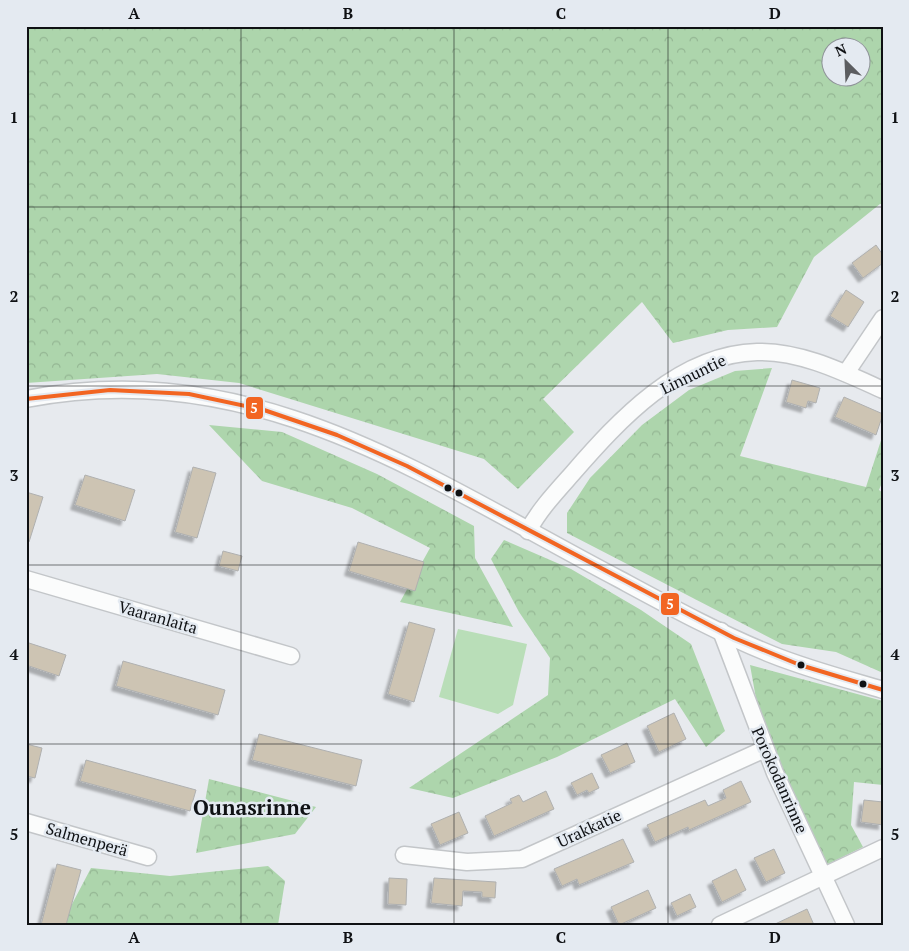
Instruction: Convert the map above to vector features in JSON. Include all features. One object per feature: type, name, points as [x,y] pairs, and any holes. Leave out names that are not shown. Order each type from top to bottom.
[{"type":"street","points":[[846,373],[883,318]]},
{"type":"street","name":"Linnuntie","points":[[528,531],[543,508],[611,430],[657,390],[698,368],[735,354],[778,352],[797,356],[846,373],[883,390]]},
{"type":"street","points":[[26,399],[79,392],[146,391],[216,399],[261,408],[302,420],[358,441],[417,469],[528,531],[721,631],[774,655],[883,690]]},
{"type":"street","name":"Vaaranlaita","points":[[26,579],[291,656]]},
{"type":"street","name":"Porokodanrinne","points":[[721,631],[764,748],[846,925]]},
{"type":"street","name":"Urakkatie","points":[[404,855],[467,862],[522,859],[764,748]]},
{"type":"street","name":"Salmenperä","points":[[26,822],[148,857]]},
{"type":"street","points":[[720,925],[883,848]]},
{"type":"green space","points":[[26,26],[883,26],[883,204],[880,204],[814,257],[777,327],[728,330],[673,343],[642,302],[543,399],[574,432],[518,489],[484,459],[239,383],[157,374],[26,383]]},
{"type":"green space","points":[[772,368],[740,456],[866,487],[883,434],[883,480],[879,490],[883,493],[883,673],[836,652],[782,644],[567,533],[567,513],[590,478],[642,425],[689,390],[735,371]]},
{"type":"green space","points":[[209,425],[282,432],[377,474],[474,526],[475,558],[513,627],[400,602],[430,548],[352,508],[262,481]]},
{"type":"green space","points":[[504,540],[571,569],[641,610],[691,644],[725,731],[706,747],[675,699],[557,757],[453,798],[409,788],[548,695],[550,658],[519,612],[491,559]]},
{"type":"green space","points":[[458,629],[527,644],[513,705],[498,714],[439,697]]},
{"type":"green space","points":[[750,665],[883,701],[883,785],[854,782],[851,825],[863,847],[826,865],[765,749]]},
{"type":"green space","points":[[209,779],[316,807],[295,834],[196,853]]},
{"type":"green space","points":[[268,866],[285,881],[278,925],[61,925],[91,868],[170,876]]},
{"type":"building","points":[[876,245],[883,255],[883,263],[863,278],[852,263]]},
{"type":"building","points":[[846,290],[864,302],[848,327],[830,316]]},
{"type":"building","points":[[792,380],[820,388],[816,403],[808,401],[806,408],[786,402]]},
{"type":"building","points":[[844,397],[883,414],[876,435],[835,417]]},
{"type":"building","points":[[193,467],[216,473],[197,538],[175,532]]},
{"type":"building","points":[[85,475],[135,490],[125,521],[75,505]]},
{"type":"building","points":[[26,492],[43,497],[29,542],[26,542]]},
{"type":"building","points":[[358,542],[424,562],[415,591],[349,571]]},
{"type":"building","points":[[223,551],[242,556],[238,571],[219,566]]},
{"type":"building","points":[[409,622],[435,629],[414,702],[388,694]]},
{"type":"building","points":[[26,642],[66,655],[59,676],[26,665]]},
{"type":"building","points":[[123,661],[225,690],[218,715],[116,686]]},
{"type":"building","points":[[674,713],[686,739],[659,752],[647,726]]},
{"type":"building","points":[[259,734],[362,760],[356,786],[252,760]]},
{"type":"building","points":[[627,743],[635,762],[610,773],[601,755]]},
{"type":"building","points":[[26,744],[42,748],[35,778],[26,776]]},
{"type":"building","points":[[86,760],[196,790],[190,811],[80,781]]},
{"type":"building","points":[[592,773],[599,788],[589,793],[587,790],[577,795],[571,783]]},
{"type":"building","points":[[741,781],[751,802],[689,830],[688,827],[655,842],[647,825],[705,800],[708,806],[726,798],[723,790]]},
{"type":"building","points":[[546,791],[554,809],[494,836],[485,816],[512,803],[510,799],[519,795],[523,802]]},
{"type":"building","points":[[864,800],[883,802],[883,825],[861,822]]},
{"type":"building","points":[[459,812],[468,833],[440,845],[431,824]]},
{"type":"building","points":[[623,839],[634,862],[579,885],[577,879],[562,886],[554,869]]},
{"type":"building","points":[[774,849],[785,873],[766,882],[754,858]]},
{"type":"building","points":[[57,864],[81,870],[66,925],[41,925]]},
{"type":"building","points":[[736,869],[746,890],[722,902],[712,881]]},
{"type":"building","points":[[389,878],[407,879],[406,905],[388,904]]},
{"type":"building","points":[[434,878],[496,882],[495,898],[482,897],[482,892],[463,891],[462,906],[431,903]]},
{"type":"building","points":[[648,890],[656,908],[619,925],[611,907]]},
{"type":"building","points":[[690,894],[696,907],[677,916],[671,903]]},
{"type":"building","points":[[807,909],[814,925],[773,925]]},
{"type":"transit line","name":"5","points":[[26,399],[110,390],[189,394],[264,410],[337,435],[407,466],[734,638],[800,665],[883,690]]},
{"type":"district","name":"Ounasrinne","points":[[252,807]]}]
